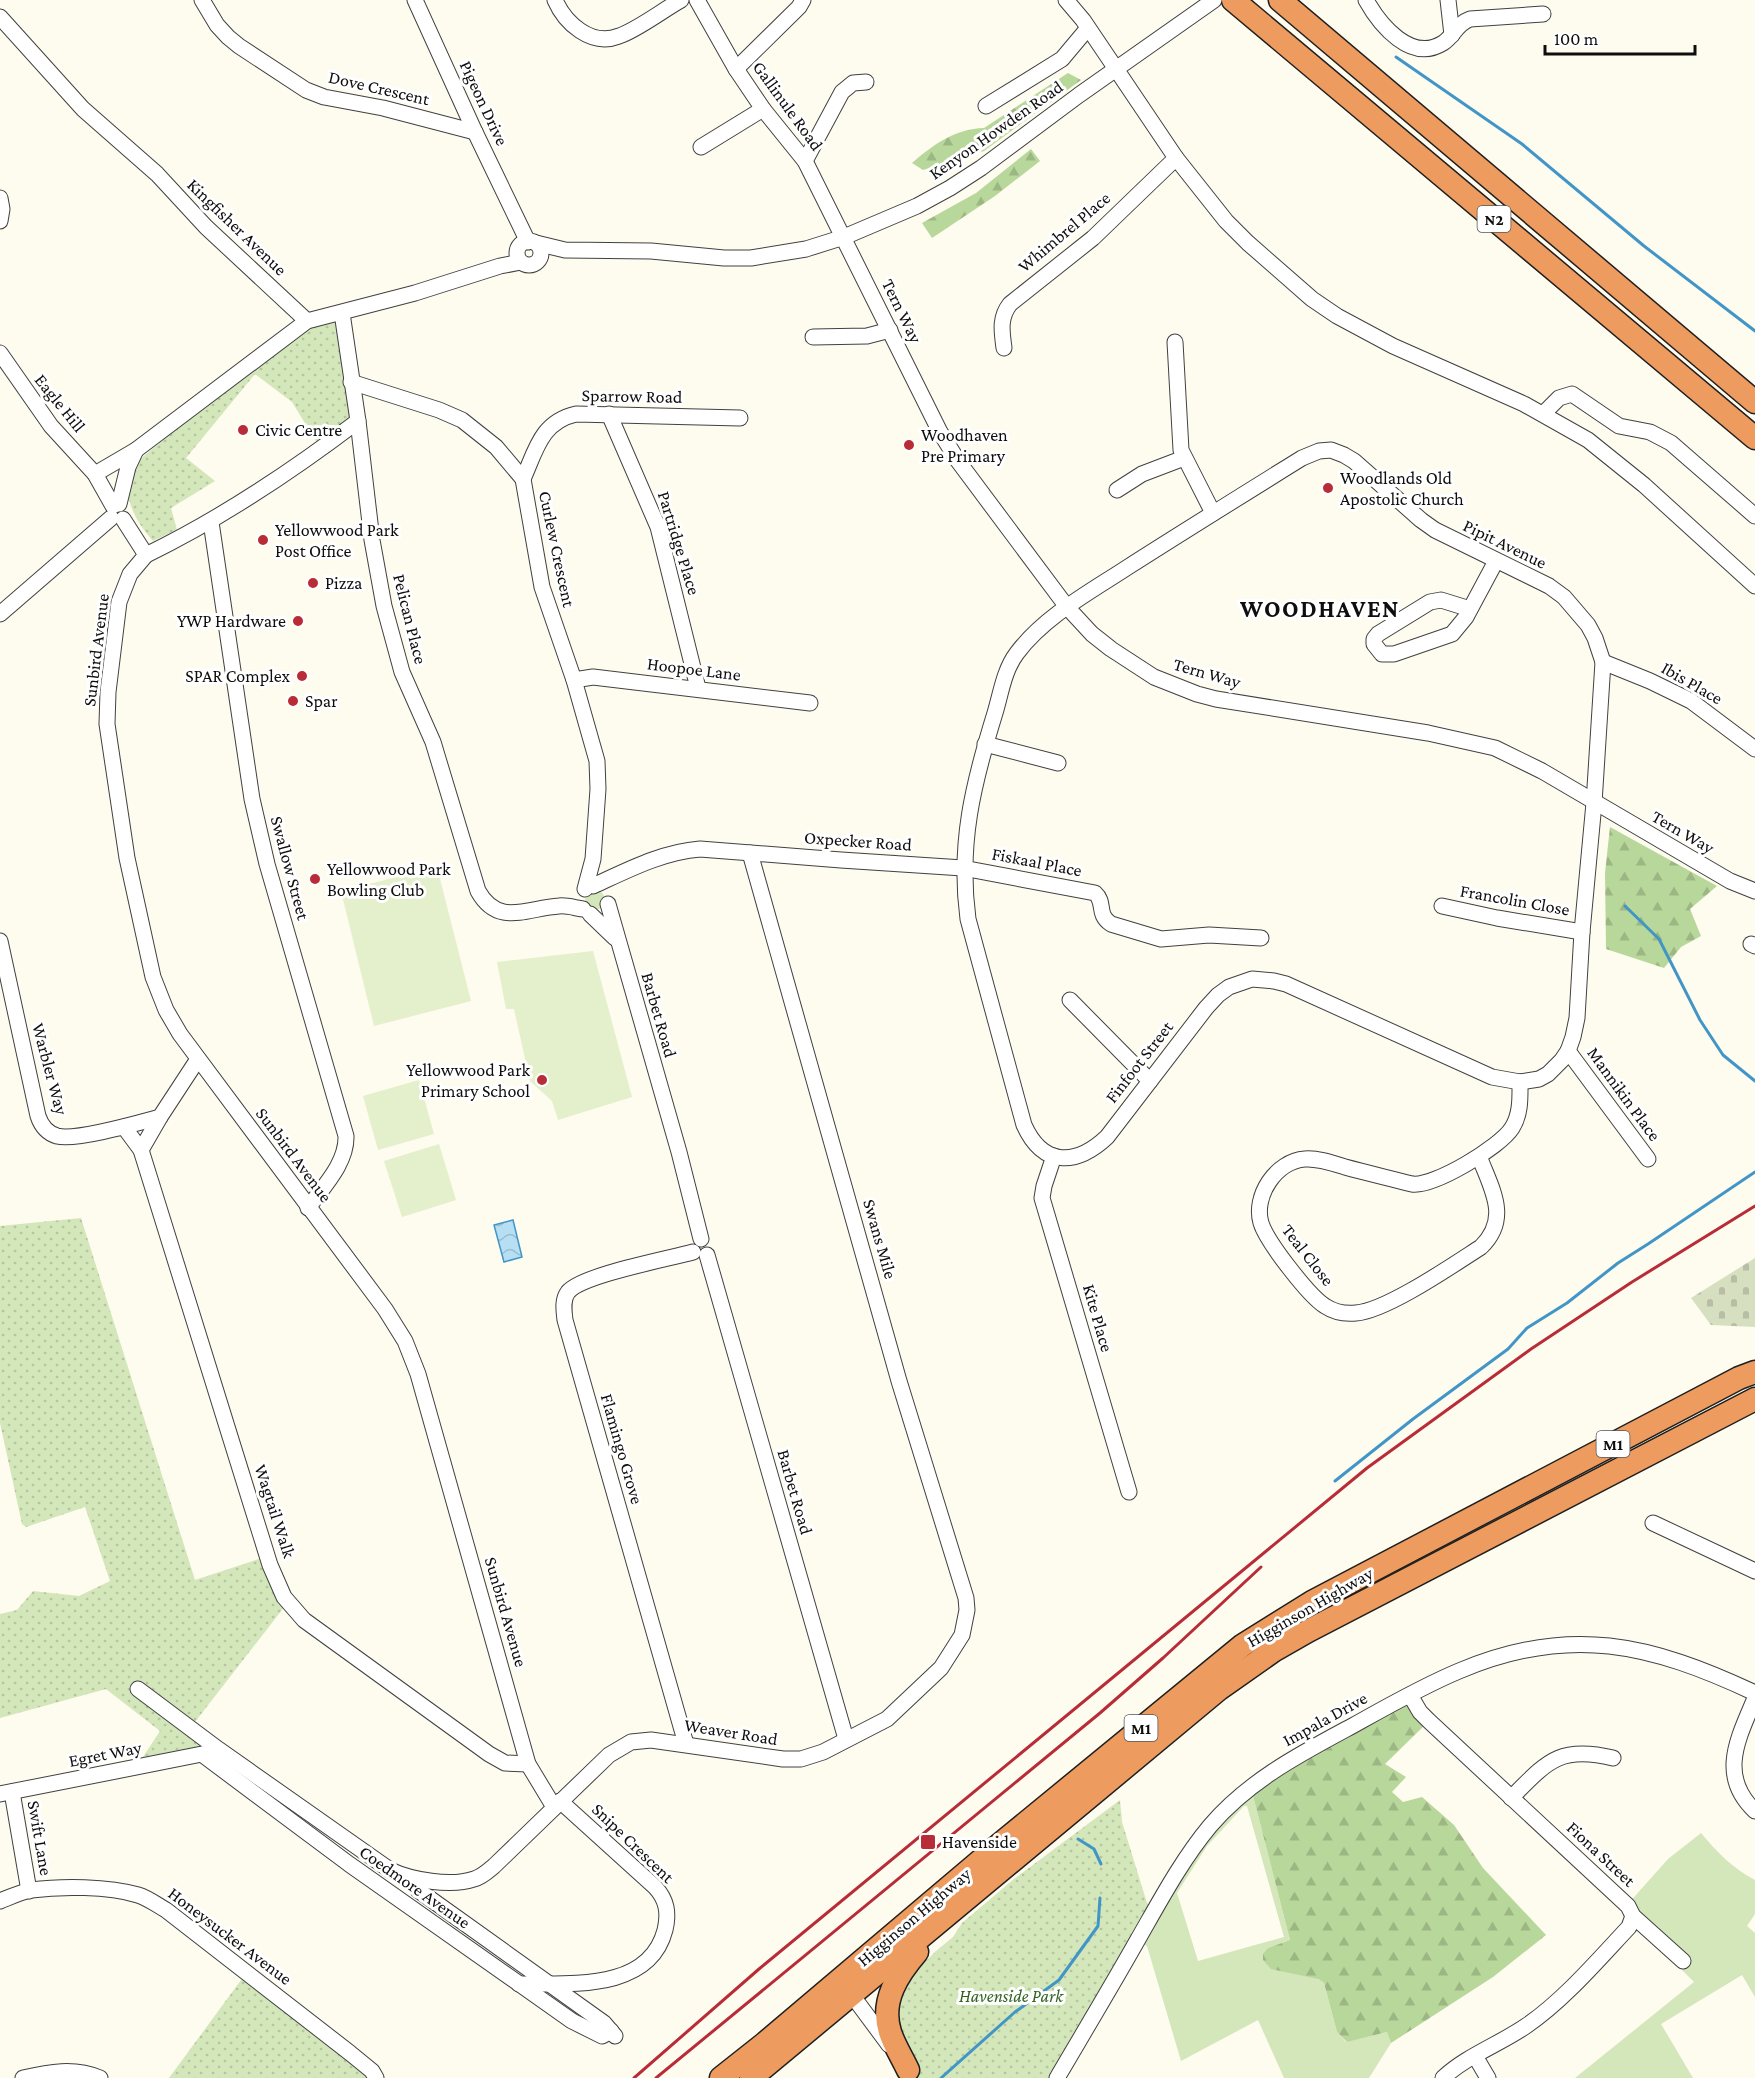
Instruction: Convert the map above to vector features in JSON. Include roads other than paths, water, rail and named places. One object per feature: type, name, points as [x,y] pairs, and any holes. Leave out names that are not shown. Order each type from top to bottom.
[{"type":"highway","name":"N2","points":[[1233,0],[1755,438]]},
{"type":"highway","name":"N2","points":[[1280,0],[1755,402]]},
{"type":"highway","name":"Higginson Highway","points":[[751,2078],[845,1986],[999,1845],[1234,1652],[1278,1621],[1728,1383],[1755,1372]]},
{"type":"highway","name":"Higginson Highway","points":[[721,2078],[845,1986],[956,1908],[1218,1689],[1273,1651],[1755,1398]]},
{"type":"highway","points":[[912,2074],[888,2027],[889,1998],[895,1981],[905,1965],[956,1908]]},
{"type":"street","name":"Dove Crescent","points":[[202,0],[217,25],[228,37],[306,90],[324,97],[383,108],[475,132]]},
{"type":"street","name":"Pigeon Drive","points":[[415,0],[518,222],[525,248],[540,251],[539,259]]},
{"type":"street","points":[[555,0],[564,17],[573,26],[589,35],[604,38],[619,36],[681,0]]},
{"type":"street","name":"Gallinule Road","points":[[697,0],[736,69],[763,109],[805,161],[844,237]]},
{"type":"street","points":[[736,69],[799,7],[803,0]]},
{"type":"street","points":[[1066,0],[1088,28],[1176,158],[1226,221],[1312,298],[1337,316],[1393,346],[1544,413],[1588,440],[1616,461],[1755,586]]},
{"type":"street","name":"Kenyon Howden Road","points":[[525,248],[651,251],[724,258],[751,258],[806,249],[844,237],[917,207],[950,188],[1214,0]]},
{"type":"street","points":[[1366,0],[1396,38],[1422,49],[1446,42],[1460,24],[1470,20],[1543,15]]},
{"type":"street","points":[[1448,0],[1452,34]]},
{"type":"street","name":"Kingfisher Avenue","points":[[0,17],[83,109],[157,174],[206,227],[307,321]]},
{"type":"street","points":[[987,106],[1062,59],[1088,28]]},
{"type":"street","points":[[805,161],[842,92],[853,83],[866,82]]},
{"type":"street","points":[[701,147],[763,109]]},
{"type":"street","name":"Whimbrel Place","points":[[1004,348],[1001,328],[1003,317],[1010,304],[1093,238],[1176,158]]},
{"type":"street","points":[[0,198],[2,209],[0,221]]},
{"type":"street","name":"Tern Way","points":[[844,237],[940,432],[958,462],[1067,607],[1092,634],[1111,649],[1146,672],[1175,686],[1216,699],[1420,731],[1479,743],[1515,757],[1721,876],[1755,891]]},
{"type":"street","points":[[358,421],[305,461],[211,522],[146,555],[116,512],[95,474],[136,450],[307,321],[342,313],[500,266],[525,248]]},
{"type":"street","name":"Kenyon Howden Road","points":[[539,259],[565,250]]},
{"type":"street","name":"Pelican Place","points":[[342,313],[372,540],[384,606],[402,672],[433,742],[471,875],[483,901],[498,911],[508,914],[560,906]]},
{"type":"street","points":[[813,337],[867,336],[890,330]]},
{"type":"street","points":[[1175,342],[1180,442],[1184,458],[1213,513]]},
{"type":"street","name":"Eagle Hill","points":[[0,353],[51,426],[95,474]]},
{"type":"street","name":"Curlew Crescent","points":[[351,382],[452,415],[496,447],[523,479],[542,587],[574,680],[597,761],[598,789],[593,859],[596,890]]},
{"type":"street","points":[[1544,413],[1559,398],[1572,394],[1619,426],[1640,429],[1661,437],[1683,453],[1755,516]]},
{"type":"street","name":"Sparrow Road","points":[[523,479],[540,440],[549,427],[556,421],[576,414],[740,418]]},
{"type":"street","name":"Partridge Place","points":[[609,414],[657,527],[698,688]]},
{"type":"street","points":[[0,614],[116,512],[128,467],[136,450]]},
{"type":"street","name":"Pipit Avenue","points":[[1067,607],[1302,458],[1319,451],[1331,450],[1354,461],[1435,530],[1549,586],[1564,597],[1588,625],[1603,662],[1594,803]]},
{"type":"street","points":[[1117,490],[1142,474],[1184,458]]},
{"type":"street","name":"Swallow Street","points":[[211,522],[255,816],[267,864],[345,1127],[346,1146],[341,1160],[308,1208]]},
{"type":"street","name":"Sunbird Avenue","points":[[146,555],[130,574],[119,602],[108,692],[107,724],[127,858],[153,977],[172,1022],[385,1309],[405,1341],[414,1360],[528,1764],[557,1804]]},
{"type":"street","points":[[1470,609],[1441,600],[1430,602],[1378,634],[1374,639],[1374,644],[1382,654],[1394,654],[1444,638],[1458,628],[1470,609],[1496,561]]},
{"type":"street","points":[[1054,1156],[1039,1148],[1024,1125],[968,919],[963,868],[969,814],[985,744],[1009,667],[1024,644],[1067,607]]},
{"type":"street","name":"Ibis Place","points":[[1603,662],[1691,701],[1755,749]]},
{"type":"street","name":"Hoopoe Lane","points":[[574,680],[593,677],[810,703]]},
{"type":"street","points":[[985,744],[1058,763]]},
{"type":"street","name":"Finfoot Street","points":[[1054,1156],[1067,1158],[1091,1151],[1107,1137],[1218,995],[1240,982],[1263,979],[1286,984],[1492,1077],[1520,1082],[1539,1079],[1548,1074],[1568,1051],[1577,1018],[1594,803]]},
{"type":"street","name":"Oxpecker Road","points":[[596,890],[621,873],[683,850],[700,849],[963,868]]},
{"type":"street","name":"Swans Mile","points":[[750,854],[899,1381],[966,1598],[967,1610],[962,1635]]},
{"type":"street","name":"Fiskaal Place","points":[[963,868],[1095,893],[1100,898],[1101,912],[1107,921],[1161,939],[1209,935],[1261,938]]},
{"type":"street","points":[[560,906],[596,890]]},
{"type":"street","points":[[560,906],[599,913],[596,890]]},
{"type":"street","points":[[586,911],[580,900],[596,890]]},
{"type":"street","name":"Barbet Road","points":[[596,890],[617,941],[679,1152],[700,1249],[846,1739]]},
{"type":"street","name":"Francolin Close","points":[[1442,906],[1582,932]]},
{"type":"street","name":"Barbet Road","points":[[586,911],[617,941]]},
{"type":"street","name":"Warbler Way","points":[[0,941],[40,1122],[51,1134],[67,1137],[160,1118]]},
{"type":"street","points":[[1070,1000],[1150,1081]]},
{"type":"street","name":"Mannikin Place","points":[[1568,1051],[1647,1159]]},
{"type":"street","points":[[141,1150],[198,1059]]},
{"type":"street","name":"Teal Close","points":[[1479,1156],[1497,1207],[1495,1229],[1486,1242],[1418,1286],[1365,1312],[1341,1312],[1319,1302],[1276,1248],[1262,1224],[1261,1201],[1268,1184],[1286,1165],[1301,1159],[1316,1159],[1417,1185],[1431,1182],[1479,1156],[1502,1140],[1514,1126],[1520,1102],[1520,1082]]},
{"type":"street","name":"Wagtail Walk","points":[[124,1127],[141,1150],[145,1170],[270,1565],[289,1605],[304,1620],[489,1754],[505,1762],[528,1764]]},
{"type":"street","name":"Kite Place","points":[[1054,1156],[1042,1198],[1129,1492]]},
{"type":"street","name":"Flamingo Grove","points":[[686,1744],[565,1320],[564,1304],[569,1290],[591,1279],[700,1249]]},
{"type":"street","points":[[1653,1523],[1755,1571]]},
{"type":"street","name":"Weaver Road","points":[[494,1866],[609,1755],[631,1742],[642,1740],[686,1744],[794,1760],[810,1757],[887,1719],[902,1707],[941,1668],[962,1635]]},
{"type":"street","name":"Impala Drive","points":[[1057,2078],[1172,1880],[1196,1843],[1241,1796],[1278,1767],[1458,1671],[1513,1653],[1542,1647],[1594,1644],[1619,1646],[1666,1656],[1710,1672],[1755,1693]]},
{"type":"street","name":"Coedmore Avenue","points":[[138,1689],[218,1749],[390,1870],[413,1879],[469,1880],[476,1879],[494,1866]]},
{"type":"street","name":"Fiona Street","points":[[1410,1695],[1420,1712],[1628,1906],[1634,1916],[1629,1927],[1545,2012],[1443,2078]]},
{"type":"street","points":[[1755,1698],[1739,1733],[1734,1752],[1734,1768],[1738,1787],[1755,1811]]},
{"type":"street","name":"Egret Way","points":[[6,1793],[203,1755],[218,1749]]},
{"type":"street","points":[[1511,1798],[1551,1760],[1563,1756],[1594,1754],[1613,1758]]},
{"type":"street","name":"Coedmore Avenue","points":[[203,1755],[349,1864],[519,1984],[581,2026],[602,2036],[613,2033],[604,2023],[547,1983]]},
{"type":"street","name":"Swift Lane","points":[[6,1793],[29,1891]]},
{"type":"street","name":"Snipe Crescent","points":[[519,1984],[611,1979],[630,1972],[643,1964],[657,1950],[663,1938],[668,1917],[659,1892],[557,1804]]},
{"type":"street","points":[[413,1879],[418,1890],[547,1983]]},
{"type":"street","name":"Honeysucker Avenue","points":[[0,1901],[29,1891],[57,1888],[99,1889],[138,1895],[151,1901],[166,1910],[350,2053],[372,2071],[376,2078]]},
{"type":"street","points":[[1634,1916],[1683,1961]]},
{"type":"street","points":[[845,1986],[912,2074]]},
{"type":"street","points":[[1475,2056],[1488,2078]]},
{"type":"street","points":[[23,2078],[73,2071],[100,2078]]},
{"type":"water","points":[[513,1220],[522,1257],[504,1262],[494,1225]]},
{"type":"waterway","points":[[1396,57],[1522,144],[1644,246],[1755,331]]},
{"type":"waterway","points":[[1625,906],[1659,939],[1700,1020],[1723,1055],[1755,1081]]},
{"type":"waterway","points":[[1335,1481],[1413,1419],[1508,1349],[1527,1328],[1567,1303],[1618,1263],[1755,1172]]},
{"type":"waterway","points":[[1078,1839],[1094,1849],[1101,1864]]},
{"type":"waterway","points":[[941,2078],[1015,2012],[1059,1980],[1098,1926],[1100,1898]]},
{"type":"railway","points":[[634,2078],[759,1969],[1367,1468],[1531,1349],[1632,1282],[1755,1206]]},
{"type":"railway","points":[[656,2078],[1100,1713],[1261,1567]]},
{"type":"place","name":"Civic Centre","points":[[243,430]]},
{"type":"place","name":"Woodhaven Pre Primary","points":[[909,445]]},
{"type":"place","name":"Woodlands Old Apostolic Church","points":[[1328,488]]},
{"type":"place","name":"Yellowwood Park Post Office","points":[[263,540]]},
{"type":"place","name":"Pizza","points":[[313,583]]},
{"type":"place","name":"YWP Hardware","points":[[298,621]]},
{"type":"place","name":"SPAR Complex","points":[[302,676]]},
{"type":"place","name":"Spar","points":[[293,701]]},
{"type":"place","name":"Yellowwood Park Bowling Club","points":[[315,879]]},
{"type":"place","name":"Yellowwood Park Primary School","points":[[542,1080]]},
{"type":"place","name":"Havenside","points":[[928,1842]]},
{"type":"district","name":"WOODHAVEN","points":[[1320,608]]},
{"type":"park label","name":"Havenside Park","points":[[1011,1996]]}]
